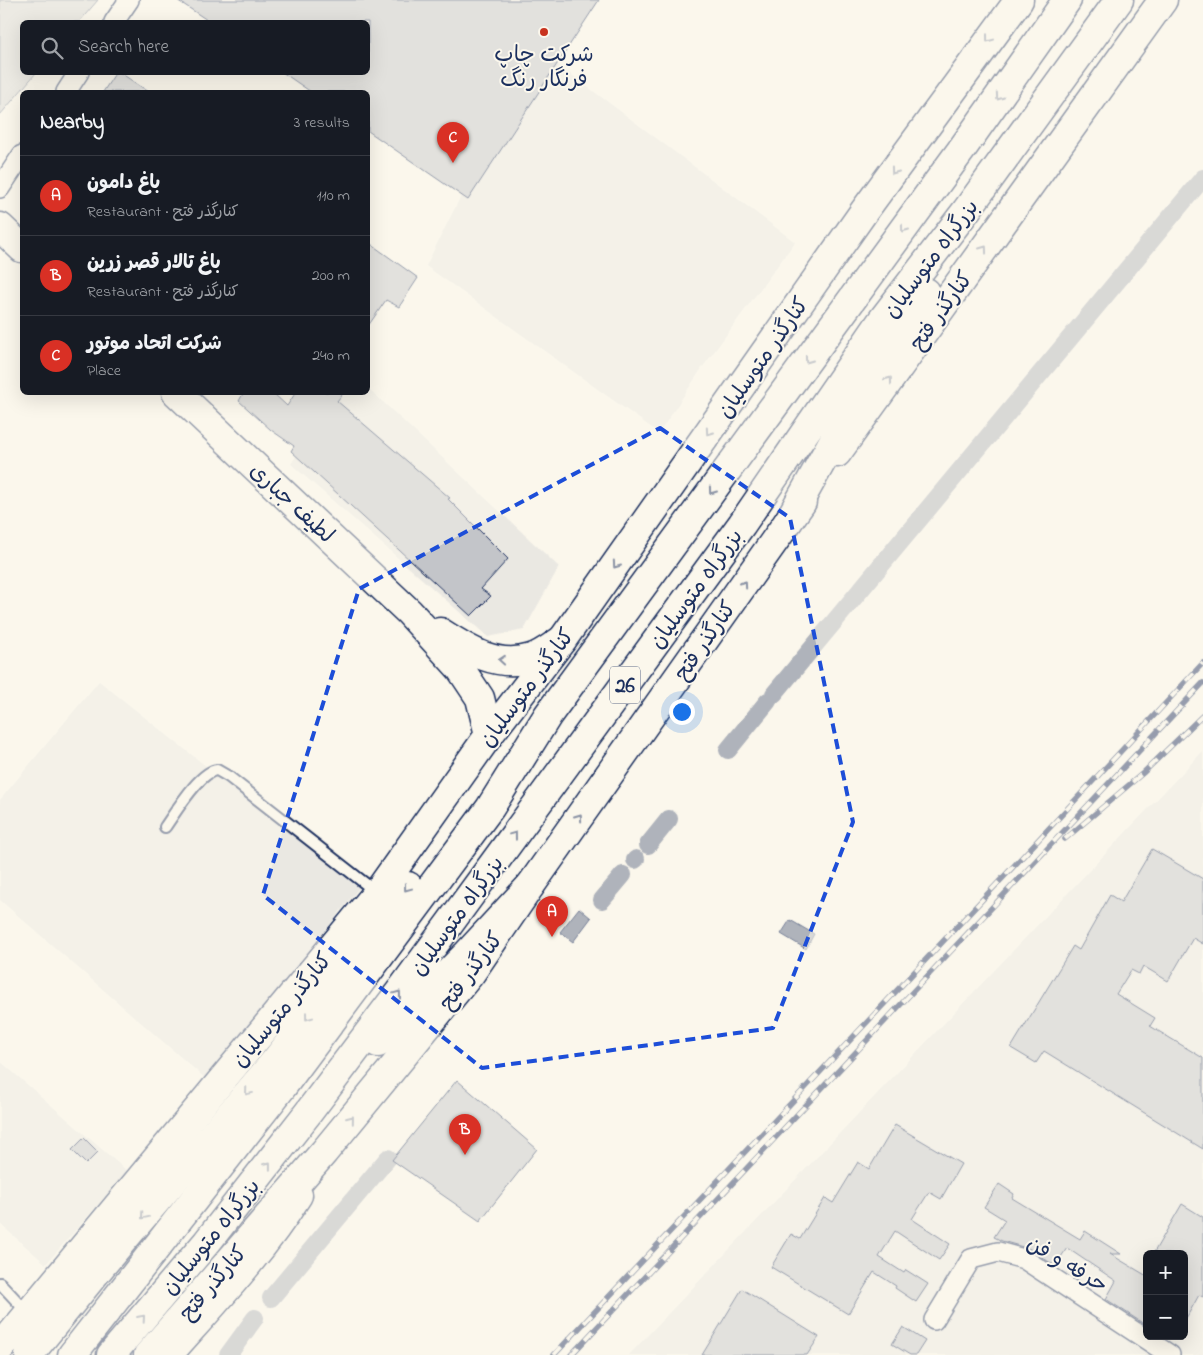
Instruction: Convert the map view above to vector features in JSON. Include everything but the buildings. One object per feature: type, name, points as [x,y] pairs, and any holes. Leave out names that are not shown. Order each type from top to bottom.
[{"type":"main road","name":"کنارگذر متوسلیان","points":[[0,1348],[376,893],[489,735],[563,639],[865,210],[1019,0]]},
{"type":"main road","name":"بزرگراه متوسلیان","points":[[72,1355],[277,1094],[490,808],[548,715],[962,149],[1067,0]]},
{"type":"main road","name":"بزرگراه متوسلیان","points":[[111,1355],[208,1242],[308,1113],[595,726],[730,540],[883,319],[966,211],[1118,0]]},
{"type":"main road","name":"کنارگذر فتح","points":[[148,1355],[324,1152],[471,973],[531,885],[788,522],[1163,0]]},
{"type":"main road","points":[[788,522],[872,371],[939,272],[966,211]]},
{"type":"main road","points":[[0,227],[20,246]]},
{"type":"main road","name":"لطیف جباری","points":[[179,395],[409,612]]},
{"type":"main road","points":[[409,612],[467,650],[490,659],[513,661],[533,658],[563,639]]},
{"type":"main road","points":[[409,612],[460,668],[475,690],[480,698],[489,735]]},
{"type":"main road","points":[[29,1355],[280,1054],[509,754],[548,715]]},
{"type":"main road","points":[[308,1113],[466,956],[531,885]]},
{"type":"main road","points":[[168,1355],[232,1284],[277,1228],[324,1152]]},
{"type":"street","points":[[115,20],[130,0]]},
{"type":"street","points":[[67,90],[77,75]]},
{"type":"street","points":[[0,188],[20,158]]},
{"type":"street","name":"حرفه و فن","points":[[934,1320],[971,1259],[998,1252],[1024,1259],[1170,1355]]},
{"type":"lane","points":[[165,827],[199,781],[207,773],[216,770],[228,777],[376,893]]},
{"type":"lane","points":[[0,1282],[28,1313]]},
{"type":"highlighted area","points":[[660,428],[790,518],[853,822],[773,1028],[482,1068],[263,895],[359,589]]},
{"type":"shaded area","points":[[0,0],[98,0],[81,20],[20,20],[20,75],[34,75],[0,115]]},
{"type":"shaded area","points":[[177,0],[599,0],[557,64],[795,242],[702,368],[659,433],[426,266],[461,196],[370,132],[370,90],[308,90],[285,75],[370,75],[370,20],[207,20]]},
{"type":"shaded area","points":[[370,390],[559,567],[524,630],[488,637],[291,464],[335,395],[370,395]]},
{"type":"shaded area","points":[[99,681],[359,888],[206,1079],[0,900],[0,800]]},
{"type":"shaded area","points":[[1203,751],[1203,1355],[629,1355]]},
{"type":"shaded area","points":[[579,908],[591,918],[573,942],[560,932]]},
{"type":"shaded area","points":[[790,920],[814,934],[806,949],[781,934]]},
{"type":"shaded area","points":[[0,1061],[127,1171],[46,1264],[0,1224]]},
{"type":"waterway","points":[[774,694],[1203,178]]},
{"type":"waterway","points":[[728,750],[768,701]]},
{"type":"waterway","points":[[648,845],[669,819]]},
{"type":"waterway","points":[[602,900],[623,875]]},
{"type":"waterway","points":[[271,1298],[388,1158]]},
{"type":"waterway","points":[[228,1355],[255,1318]]},
{"type":"railway","points":[[554,1355],[1203,663]]},
{"type":"railway","points":[[571,1355],[1203,683]]},
{"type":"railway","points":[[1065,839],[1143,773],[1203,715]]},
{"type":"place","name":"شرکت چاپ فرنگار رنگ","points":[[544,32]]},
{"type":"place","name":"شرکت اتحاد موتور","points":[[453,163]]},
{"type":"place","name":"باغ دامون","points":[[552,937]]},
{"type":"place","name":"باغ تالار قصر زرین","points":[[465,1155]]}]
